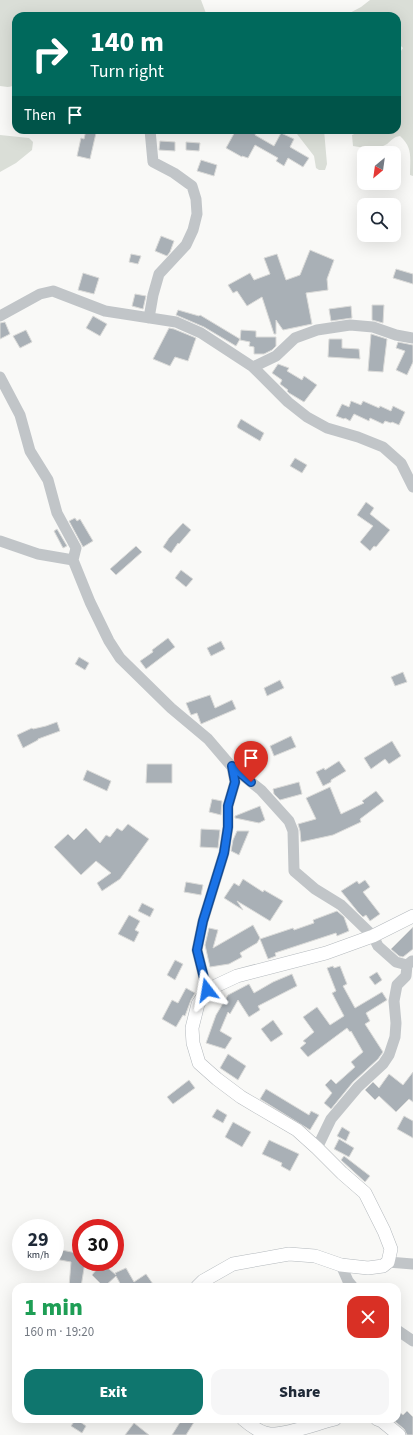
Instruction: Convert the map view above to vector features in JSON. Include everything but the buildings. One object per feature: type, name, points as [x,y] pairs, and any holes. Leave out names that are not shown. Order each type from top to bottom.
[{"type":"main road","points":[[201,1283],[233,1264],[289,1254],[314,1256],[341,1265],[368,1268],[383,1266],[388,1262],[391,1249],[384,1231],[365,1193],[297,1130],[241,1096],[199,1063],[193,1043],[192,1028],[198,1004],[207,990],[237,976],[326,953],[373,936],[413,916]]},
{"type":"main road","points":[[248,1423],[252,1427],[270,1434],[287,1433],[321,1423]]},
{"type":"main road","points":[[384,1423],[398,1435]]},
{"type":"street","points":[[149,318],[159,274],[186,245],[193,230],[197,214],[196,199],[192,186],[174,173],[153,162],[150,134]]},
{"type":"street","points":[[0,316],[40,294],[52,291],[105,310],[176,322],[201,333],[253,366],[288,402],[308,417],[327,428],[358,436],[383,447],[401,463],[413,487]]},
{"type":"street","points":[[253,366],[276,356],[295,338],[317,330],[350,325],[373,327],[396,335],[413,338]]},
{"type":"street","points":[[0,377],[20,416],[30,451],[48,480],[57,513],[76,548],[74,560],[90,602],[109,641],[120,658],[171,708],[208,739],[232,766],[261,790],[289,821],[292,831],[294,871],[315,889],[341,905],[373,936],[378,946],[396,962],[410,962],[406,976],[397,985],[394,1001],[396,1023],[395,1037],[389,1055],[383,1064],[358,1087],[331,1119],[317,1148]]},
{"type":"street","points":[[0,542],[38,554],[74,560]]},
{"type":"street","points":[[207,990],[197,950],[203,921],[224,853],[228,827],[228,806],[235,782],[232,766]]},
{"type":"street","points":[[388,1262],[413,1264]]},
{"type":"street","points":[[341,1265],[350,1283]]},
{"type":"street","points":[[401,1333],[413,1341]]},
{"type":"shaded area","points":[[0,0],[201,0],[206,12],[12,12],[12,86],[0,86]]},
{"type":"shaded area","points":[[370,0],[413,0],[413,176],[410,175],[409,149],[400,136],[394,138],[383,146],[357,147],[353,146],[352,135],[401,134],[401,51],[403,48],[401,46],[401,12],[352,12]]},
{"type":"shaded area","points":[[297,134],[324,134],[327,164],[325,170],[319,170],[316,168],[314,156]]},
{"type":"shaded area","points":[[0,135],[29,138],[33,142],[32,150],[16,163],[0,172]]},
{"type":"route","points":[[207,990],[197,950],[203,921],[224,853],[228,827],[228,806],[235,782],[232,766],[251,782]]}]
